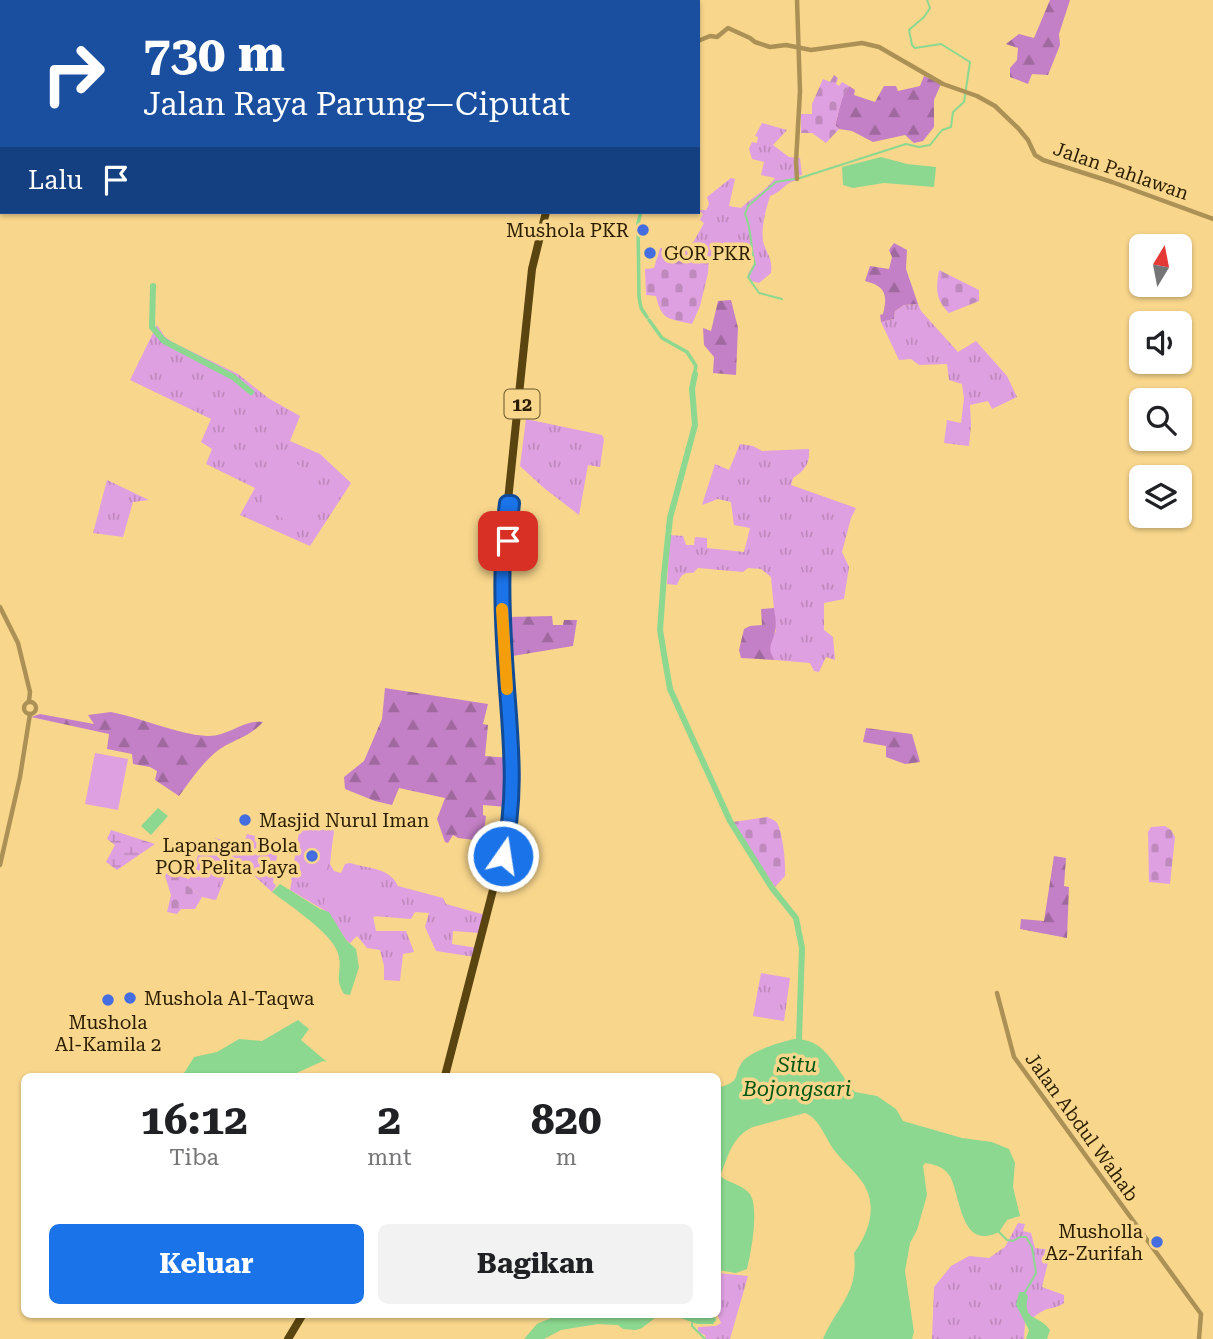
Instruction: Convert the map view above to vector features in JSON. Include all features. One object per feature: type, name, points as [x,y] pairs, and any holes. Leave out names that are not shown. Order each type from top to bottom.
[{"type":"highway","name":"12","points":[[447,1073],[509,828],[513,797],[501,568],[520,412],[532,269],[547,214]]},
{"type":"highway","points":[[286,1339],[298,1318]]},
{"type":"street","points":[[797,0],[800,49],[797,178]]},
{"type":"street","name":"Jalan Pahlawan","points":[[700,40],[710,36],[717,37],[728,28],[770,47],[786,45],[811,50],[851,43],[873,45],[934,80],[983,99],[1000,110],[1026,136],[1035,155],[1043,160],[1112,181],[1213,219]]},
{"type":"street","points":[[0,607],[18,643],[30,692],[29,701],[23,708],[30,714]]},
{"type":"street","points":[[29,701],[33,702],[36,708],[35,712],[30,714]]},
{"type":"street","points":[[0,865],[20,777],[30,714]]},
{"type":"street","name":"Jalan Abdul Wahab","points":[[997,993],[1014,1058],[1201,1314],[1199,1339]]},
{"type":"green space","points":[[1050,0],[1070,0],[1059,34],[1060,45],[1048,75],[1032,74],[1028,84],[1010,77],[1010,68],[1017,60],[1018,48],[1006,44],[1019,34],[1034,38]]},
{"type":"green space","points":[[834,75],[838,78],[836,84],[839,86],[842,82],[849,86],[835,125],[839,129],[826,143],[812,133],[801,133],[801,114],[812,114],[812,104],[823,79],[830,82]]},
{"type":"green space","points":[[924,76],[941,84],[934,100],[934,127],[923,141],[914,143],[905,135],[873,142],[835,125],[841,100],[849,86],[855,90],[854,95],[875,102],[884,86],[896,86],[898,91],[920,86]]},
{"type":"green space","points":[[762,123],[787,130],[773,145],[789,157],[800,158],[802,175],[770,196],[763,235],[771,273],[759,283],[751,281],[748,274],[755,262],[752,251],[729,252],[714,258],[682,250],[656,269],[645,269],[654,268],[660,248],[686,250],[704,223],[700,220],[703,214],[700,210],[706,210],[709,204],[707,197],[731,178],[735,179],[729,206],[741,208],[771,183],[775,178],[761,175],[764,162],[752,159],[749,149],[752,142],[757,143],[758,137],[755,136]]},
{"type":"green space","points":[[894,243],[907,250],[906,269],[918,304],[904,305],[895,311],[894,319],[881,322],[885,296],[877,285],[865,281],[870,266],[889,269],[892,257],[889,250]]},
{"type":"green space","points":[[661,249],[682,250],[709,257],[700,306],[692,324],[668,318],[661,310],[656,296],[646,295],[645,269],[656,269]]},
{"type":"green space","points":[[939,270],[979,290],[979,301],[949,313],[941,303],[938,293]]},
{"type":"green space","points":[[731,300],[738,328],[736,375],[713,373],[714,357],[704,345],[703,328],[711,331],[718,301]]},
{"type":"green space","points":[[918,304],[921,311],[958,352],[976,341],[1007,376],[1017,397],[992,409],[988,401],[970,405],[969,446],[944,443],[947,420],[961,423],[964,398],[962,384],[949,380],[947,364],[919,365],[911,359],[899,360],[881,322],[894,319],[895,311],[904,305]]},
{"type":"green space","points":[[157,325],[165,337],[174,343],[238,374],[268,398],[300,416],[290,441],[320,454],[351,483],[310,546],[240,515],[255,488],[206,464],[212,449],[201,442],[211,419],[130,380]]},
{"type":"green space","points":[[526,419],[602,435],[604,439],[600,467],[588,465],[579,515],[520,466]]},
{"type":"green space","points":[[740,444],[762,451],[809,449],[806,466],[793,478],[791,485],[856,508],[842,552],[849,567],[844,599],[824,603],[824,630],[833,637],[835,660],[826,657],[819,672],[814,671],[810,663],[775,660],[770,654],[769,644],[776,631],[771,577],[761,569],[748,568],[743,572],[698,568],[693,573],[682,575],[677,585],[667,584],[670,535],[683,536],[686,545],[694,545],[695,537],[707,538],[707,548],[744,552],[750,528],[734,525],[731,502],[718,499],[702,505],[715,464],[729,470]]},
{"type":"green space","points":[[286,458],[321,477],[295,525],[260,506]]},
{"type":"green space","points":[[107,480],[149,500],[133,502],[123,537],[93,533]]},
{"type":"green space","points":[[774,608],[776,629],[770,649],[775,660],[741,658],[739,650],[744,629],[762,625],[761,609]]},
{"type":"green space","points":[[552,616],[553,625],[563,625],[564,620],[577,620],[573,646],[506,657],[503,617]]},
{"type":"green space","points":[[385,688],[488,704],[483,724],[488,725],[485,756],[511,758],[506,807],[483,805],[483,815],[486,816],[483,841],[453,835],[448,843],[445,842],[437,819],[445,798],[399,788],[392,805],[345,789],[344,777],[364,761],[382,719]]},
{"type":"green space","points":[[111,712],[207,736],[222,734],[249,723],[263,722],[214,754],[179,796],[155,780],[157,771],[133,764],[132,754],[107,749],[109,734],[31,717],[40,714],[94,724],[88,715]]},
{"type":"green space","points":[[866,728],[912,734],[920,762],[905,764],[886,757],[886,746],[863,742]]},
{"type":"green space","points":[[95,753],[128,759],[118,810],[85,804]]},
{"type":"green space","points":[[304,817],[334,827],[330,864],[334,871],[341,873],[345,864],[350,863],[378,870],[389,875],[398,886],[443,898],[446,904],[485,915],[480,933],[453,931],[452,944],[477,948],[475,957],[436,951],[425,927],[429,913],[415,912],[411,919],[373,916],[376,931],[406,931],[414,952],[403,954],[400,981],[384,980],[380,950],[367,948],[357,936],[350,943],[329,913],[290,890]]},
{"type":"green space","points":[[767,817],[777,823],[784,849],[785,876],[775,887],[733,822]]},
{"type":"green space","name":"Lapangan Bola POR Pelita Jaya","points":[[300,826],[334,832],[324,886],[291,880]]},
{"type":"green space","points":[[1165,826],[1175,837],[1170,884],[1149,882],[1148,832],[1151,827]]},
{"type":"green space","points":[[111,830],[155,844],[117,870],[106,862],[115,845],[107,839]]},
{"type":"green space","points":[[247,834],[279,842],[273,882],[276,886],[272,892],[237,860],[226,875],[216,900],[202,897],[187,885],[200,850],[210,852],[215,838],[243,845]]},
{"type":"green space","points":[[251,842],[269,845],[265,867],[252,866],[244,859]]},
{"type":"green space","points":[[200,854],[232,862],[219,882],[213,900],[188,885]]},
{"type":"green space","points":[[1054,856],[1066,858],[1064,886],[1069,887],[1067,938],[1020,929],[1021,919],[1044,921]]},
{"type":"green space","points":[[169,869],[190,880],[187,885],[202,897],[195,909],[181,909],[177,914],[167,912],[171,895],[165,876]]},
{"type":"green space","points":[[330,873],[382,883],[375,917],[323,907]]},
{"type":"green space","points":[[761,973],[790,978],[784,1021],[753,1016]]},
{"type":"green space","points":[[1018,1223],[1025,1224],[1023,1231],[1031,1233],[1035,1248],[1051,1250],[1042,1287],[1064,1295],[1064,1303],[1044,1310],[1025,1323],[1024,1339],[932,1339],[934,1287],[951,1266],[969,1256],[989,1258],[1005,1247]]},
{"type":"green space","points":[[721,1273],[748,1276],[730,1339],[706,1339],[705,1335],[698,1332],[698,1327],[721,1323],[719,1318],[721,1318]]},
{"type":"water","points":[[881,157],[907,164],[936,167],[934,187],[884,183],[853,188],[843,185],[842,167]]},
{"type":"water","points":[[158,808],[168,816],[151,835],[141,826]]},
{"type":"water","points":[[280,884],[329,912],[346,940],[356,949],[359,967],[350,995],[344,994],[339,983],[340,962],[336,948],[321,930],[272,892]]},
{"type":"water","points":[[298,1020],[309,1029],[301,1040],[327,1062],[323,1061],[297,1073],[184,1073],[194,1057],[217,1052],[239,1039],[262,1041]]},
{"type":"water","name":"Situ Bojongsari","points":[[795,1039],[816,1044],[855,1092],[877,1096],[896,1109],[903,1121],[962,1138],[992,1142],[1009,1149],[1015,1163],[1013,1187],[1020,1216],[1007,1220],[999,1232],[986,1236],[976,1234],[969,1227],[947,1172],[932,1164],[925,1163],[923,1166],[927,1195],[917,1230],[910,1243],[905,1271],[914,1332],[912,1339],[823,1339],[850,1289],[855,1267],[854,1253],[864,1237],[871,1210],[868,1192],[863,1183],[834,1150],[810,1116],[805,1113],[746,1131],[735,1141],[721,1174],[721,1087],[734,1080],[747,1057]]},
{"type":"water","name":"Situ Bojongsari","points":[[721,1177],[749,1193],[754,1208],[754,1230],[747,1269],[736,1273],[721,1270]]},
{"type":"water","points":[[1019,1292],[1028,1296],[1029,1314],[1050,1330],[1047,1339],[1026,1339],[1029,1330],[1016,1305]]},
{"type":"water","points":[[551,1318],[655,1318],[636,1330],[623,1329],[618,1325],[598,1324],[561,1330],[544,1339],[524,1339],[537,1324]]},
{"type":"water","points":[[681,1318],[716,1320],[713,1324],[697,1324]]},
{"type":"waterway","points":[[782,299],[759,293],[748,277],[755,264],[745,214],[748,206],[776,182],[800,178],[906,144],[919,147],[930,145],[942,130],[951,127],[953,112],[964,102],[970,62],[941,44],[915,48],[912,45],[909,30],[930,8],[927,0]]},
{"type":"waterway","points":[[640,214],[638,223],[639,297],[641,308],[647,317]]},
{"type":"waterway","points":[[153,286],[152,327],[164,341],[233,377],[251,392]]},
{"type":"waterway","points":[[649,320],[662,338],[687,352],[696,366],[695,371]]},
{"type":"waterway","points":[[695,374],[692,389],[695,425],[670,518],[660,630],[670,689],[730,821],[772,888],[796,918],[802,948],[799,1039]]},
{"type":"waterway","points":[[999,1232],[1007,1240],[1026,1237],[1032,1247],[1036,1273],[1024,1294]]},
{"type":"waterway","points":[[692,1323],[705,1339]]},
{"type":"slow traffic","points":[[502,609],[507,689]]},
{"type":"place","name":"Mushola PKR","points":[[643,230]]},
{"type":"place","name":"GOR PKR","points":[[650,253]]},
{"type":"place","name":"Masjid Nurul Iman","points":[[245,820]]},
{"type":"place","name":"Lapangan Bola POR Pelita Jaya","points":[[312,856]]},
{"type":"place","name":"Mushola Al-Taqwa","points":[[130,998]]},
{"type":"place","name":"Mushola Al-Kamila 2","points":[[108,1000]]},
{"type":"place","name":"Musholla Az-Zurifah","points":[[1157,1242]]},
{"type":"route","points":[[503,856],[509,828],[513,781],[500,576],[507,503],[512,503],[508,541]]}]
